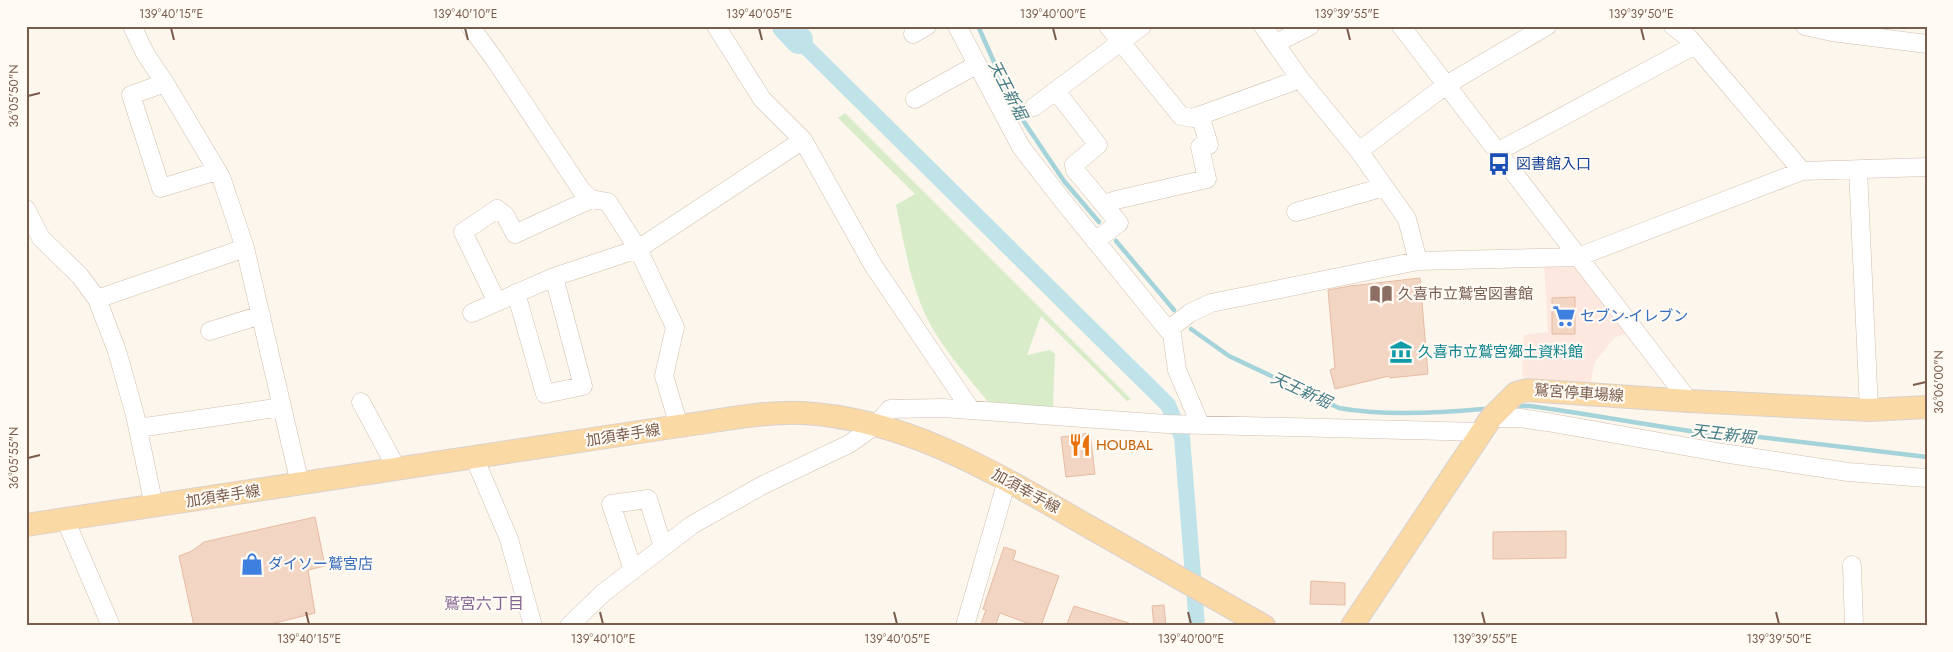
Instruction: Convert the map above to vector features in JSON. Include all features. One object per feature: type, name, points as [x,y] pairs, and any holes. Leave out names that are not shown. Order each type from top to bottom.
[{"type":"main road","name":"鷲宮停車場線","points":[[1352,626],[1486,425],[1516,392],[1526,390],[1869,410],[1927,407]]},
{"type":"main road","name":"加須幸手線","points":[[26,525],[679,426],[771,414],[803,413],[876,425],[913,436],[940,447],[1008,480],[1264,626]]},
{"type":"street","points":[[132,26],[146,55],[165,83],[217,171],[245,248],[300,484]]},
{"type":"street","points":[[470,26],[495,60],[582,191],[591,199],[608,202],[638,249],[675,327],[664,376],[679,426]]},
{"type":"street","points":[[716,26],[762,99],[804,140],[873,265],[971,410]]},
{"type":"street","points":[[957,26],[976,65],[1021,146],[1095,241],[1172,334],[1177,370],[1194,424]]},
{"type":"street","points":[[1108,26],[1181,116],[1193,118],[1300,79]]},
{"type":"street","points":[[1034,107],[1142,26]]},
{"type":"street","points":[[1263,26],[1300,79],[1359,151],[1407,219],[1418,261]]},
{"type":"street","points":[[1276,43],[1310,26]]},
{"type":"street","points":[[1401,26],[1689,401]]},
{"type":"street","points":[[1359,151],[1446,85],[1546,26]]},
{"type":"street","points":[[1673,26],[1693,37],[1802,171]]},
{"type":"street","points":[[1805,26],[1927,44]]},
{"type":"street","points":[[1498,152],[1693,37]]},
{"type":"street","points":[[916,99],[976,65]]},
{"type":"street","points":[[165,83],[131,95],[161,188],[217,171]]},
{"type":"street","points":[[1056,91],[1098,145],[1074,165],[1075,170],[1119,223],[1095,241]]},
{"type":"street","points":[[1105,204],[1207,178],[1200,148],[1209,146],[1200,115]]},
{"type":"street","points":[[472,313],[554,277],[638,249],[804,140]]},
{"type":"street","points":[[1168,330],[1190,313],[1211,303],[1418,261],[1578,257],[1802,171],[1927,168]]},
{"type":"street","points":[[1858,170],[1869,410]]},
{"type":"street","points":[[1296,212],[1384,187]]},
{"type":"street","points":[[497,302],[463,232],[497,209],[505,215],[515,234],[591,199]]},
{"type":"street","points":[[26,209],[41,238],[80,276],[97,299],[117,351],[138,428],[154,506]]},
{"type":"street","points":[[97,299],[245,248]]},
{"type":"street","points":[[516,293],[545,394],[583,386],[554,277]]},
{"type":"street","points":[[210,331],[261,315]]},
{"type":"street","points":[[360,402],[397,469]]},
{"type":"street","points":[[138,428],[282,407]]},
{"type":"street","points":[[569,626],[603,592],[692,525],[761,486],[849,444],[876,425],[890,409],[943,408],[1167,424],[1486,425],[1520,418],[1723,453],[1848,472],[1927,478]]},
{"type":"street","points":[[474,457],[509,539],[533,626]]},
{"type":"street","points":[[965,626],[1008,480]]},
{"type":"street","points":[[633,570],[611,504],[648,499],[663,547]]},
{"type":"street","points":[[66,520],[111,626]]},
{"type":"street","points":[[1852,565],[1854,626]]},
{"type":"shaded area","points":[[1574,262],[1627,333],[1614,338],[1594,363],[1591,383],[1522,377],[1524,335],[1548,332],[1544,263]]},
{"type":"green space","points":[[845,113],[1131,399],[1127,401],[1041,316],[1027,355],[1050,350],[1055,354],[1053,407],[989,403],[939,339],[920,303],[908,262],[896,205],[915,194],[838,118]]},
{"type":"building","points":[[1420,278],[1428,374],[1390,378],[1389,376],[1335,389],[1330,370],[1335,368],[1328,290]]},
{"type":"building","name":"セブン-イレブン","points":[[1575,297],[1575,334],[1552,334],[1552,298]]},
{"type":"building","points":[[1090,433],[1095,474],[1066,477],[1061,437]]},
{"type":"building","points":[[315,517],[325,566],[308,570],[315,613],[263,626],[194,626],[179,556],[192,551],[204,542]]},
{"type":"building","points":[[1566,531],[1566,558],[1493,559],[1493,532]]},
{"type":"building","points":[[1004,547],[1016,551],[1013,560],[1059,576],[1041,626],[1035,626],[1000,613],[995,626],[980,626],[986,610],[983,609]]},
{"type":"building","points":[[1311,581],[1345,583],[1345,605],[1310,604]]},
{"type":"building","points":[[1164,605],[1166,626],[1154,626],[1152,606]]},
{"type":"building","points":[[1074,606],[1129,623],[1128,626],[1066,626]]},
{"type":"waterway","points":[[786,26],[799,40]]},
{"type":"waterway","name":"天王新堀","points":[[978,26],[1014,107],[1064,181],[1099,222]]},
{"type":"waterway","points":[[799,40],[1168,405],[1182,437],[1197,626]]},
{"type":"waterway","name":"天王新堀","points":[[1116,241],[1174,310]]},
{"type":"waterway","name":"天王新堀","points":[[1191,329],[1229,356],[1339,408],[1392,413],[1429,413],[1483,409]]},
{"type":"waterway","name":"天王新堀","points":[[1520,406],[1552,409],[1712,434],[1717,432],[1927,457]]},
{"type":"place","name":"図書館入口","points":[[1499,164]]},
{"type":"place","name":"久喜市立鷲宮図書館","points":[[1381,294]]},
{"type":"place","name":"セブン-イレブン","points":[[1564,316]]},
{"type":"place","name":"久喜市立鷲宮郷土資料館","points":[[1401,352]]},
{"type":"place","name":"HOUBAL","points":[[1080,445]]},
{"type":"place","name":"ダイソー鷲宮店","points":[[252,564]]},
{"type":"district","name":"鷲宮六丁目","points":[[484,603]]}]
